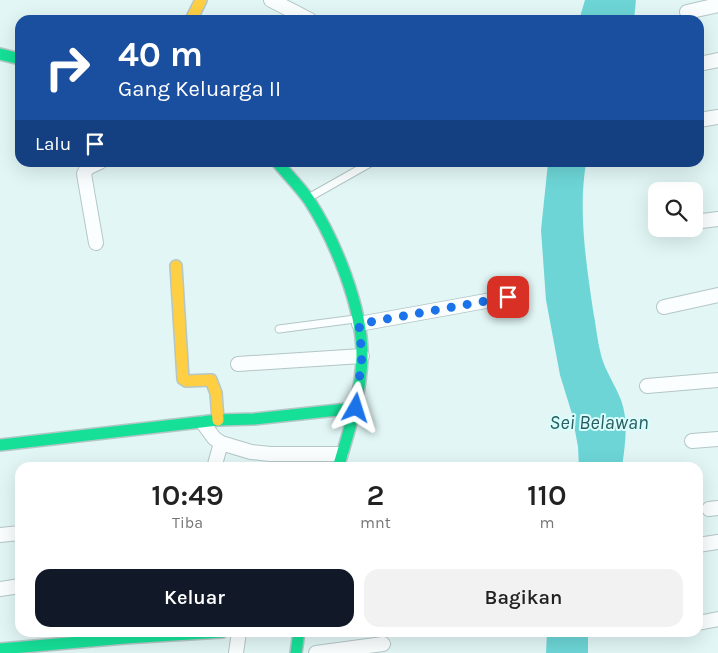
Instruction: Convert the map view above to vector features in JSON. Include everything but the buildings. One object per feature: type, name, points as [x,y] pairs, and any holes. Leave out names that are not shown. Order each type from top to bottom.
[{"type":"street","points":[[194,15],[201,0]]},
{"type":"street","points":[[271,0],[300,15]]},
{"type":"street","points":[[687,12],[718,5]]},
{"type":"street","points":[[0,54],[15,58]]},
{"type":"street","points":[[704,63],[718,60]]},
{"type":"street","points":[[704,119],[718,117]]},
{"type":"street","points":[[89,167],[84,174],[96,243]]},
{"type":"street","points":[[202,422],[214,438],[221,443],[251,452],[340,461],[356,408],[362,356],[359,321],[338,256],[308,199],[281,167]]},
{"type":"street","points":[[703,221],[718,219]]},
{"type":"street","points":[[176,266],[183,379],[188,381],[212,381],[215,387],[218,420]]},
{"type":"street","points":[[664,307],[718,295]]},
{"type":"street","points":[[359,321],[508,297]]},
{"type":"street","points":[[238,364],[362,356]]},
{"type":"street","points":[[647,386],[718,380]]},
{"type":"street","points":[[0,445],[218,420],[254,419],[356,408]]},
{"type":"street","points":[[692,441],[718,439]]},
{"type":"street","points":[[216,462],[221,443]]},
{"type":"street","points":[[0,535],[15,534]]},
{"type":"street","points":[[703,544],[718,542]]},
{"type":"street","points":[[0,589],[15,587]]},
{"type":"street","points":[[703,622],[718,619]]},
{"type":"street","points":[[0,649],[141,637]]},
{"type":"street","points":[[236,653],[238,637]]},
{"type":"street","points":[[296,653],[298,637]]},
{"type":"street","points":[[316,653],[383,644]]},
{"type":"lane","points":[[308,199],[363,167]]},
{"type":"lane","points":[[279,329],[359,321]]},
{"type":"water","points":[[585,0],[636,0],[634,15],[580,15]]},
{"type":"water","name":"Sei Belawan","points":[[548,167],[586,167],[583,218],[586,255],[598,344],[605,367],[621,400],[625,417],[626,434],[623,462],[579,462],[572,414],[560,375],[546,300],[541,230]]},
{"type":"water","points":[[547,637],[588,637],[588,653],[546,653]]},
{"type":"traffic: fast","points":[[0,54],[15,58]]},
{"type":"traffic: fast","points":[[282,167],[298,185],[319,216],[346,275],[358,317],[361,338],[361,371],[354,413],[340,462]]},
{"type":"traffic: fast","points":[[0,445],[218,420],[254,419],[356,408]]},
{"type":"traffic: fast","points":[[0,649],[141,637]]},
{"type":"traffic: fast","points":[[296,653],[298,637]]},
{"type":"traffic: slow","points":[[194,15],[201,0]]},
{"type":"traffic: slow","points":[[176,266],[183,379],[186,381],[211,380],[216,393],[218,420]]},
{"type":"route","points":[[356,408],[362,356],[359,324],[508,297]]}]
